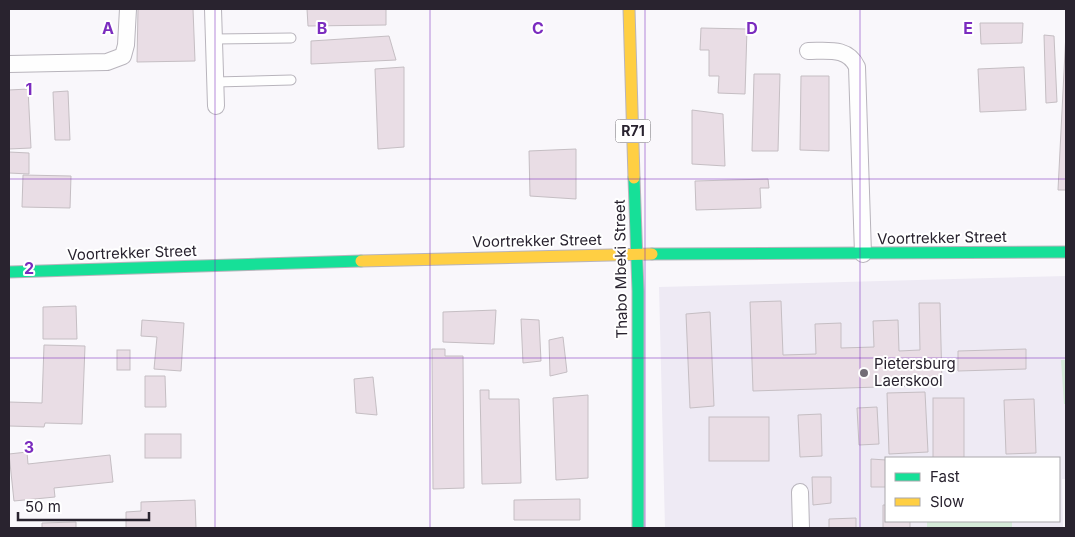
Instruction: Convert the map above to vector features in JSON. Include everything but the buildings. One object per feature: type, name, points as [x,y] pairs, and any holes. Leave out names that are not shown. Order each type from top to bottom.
[{"type":"street","points":[[9,64],[107,62],[123,56],[126,45],[128,9]]},
{"type":"street","points":[[213,9],[216,106]]},
{"type":"street","name":"Thabo Mbeki Street","points":[[629,9],[637,254],[638,528]]},
{"type":"street","points":[[808,51],[830,50],[847,53],[857,67],[863,254]]},
{"type":"street","name":"Voortrekker Street","points":[[9,272],[637,254],[1066,252]]},
{"type":"street","points":[[800,492],[801,528]]},
{"type":"lane","points":[[214,39],[291,38]]},
{"type":"lane","points":[[215,82],[291,80]]},
{"type":"shaded area","name":"Pietersburg Laerskool","points":[[1066,276],[1066,479],[1062,479],[1063,528],[665,528],[659,287]]},
{"type":"green space","points":[[1061,360],[1066,360],[1066,404],[1064,404]]},
{"type":"green space","points":[[927,522],[1012,522],[1012,528],[927,528]]},
{"type":"traffic: fast","points":[[634,178],[638,291],[638,528]]},
{"type":"traffic: fast","points":[[652,254],[1066,252]]},
{"type":"traffic: fast","points":[[9,272],[361,261]]},
{"type":"traffic: slow","points":[[629,9],[634,178]]},
{"type":"traffic: slow","points":[[361,261],[652,254]]},
{"type":"place","name":"Pietersburg Laerskool","points":[[864,373]]}]
